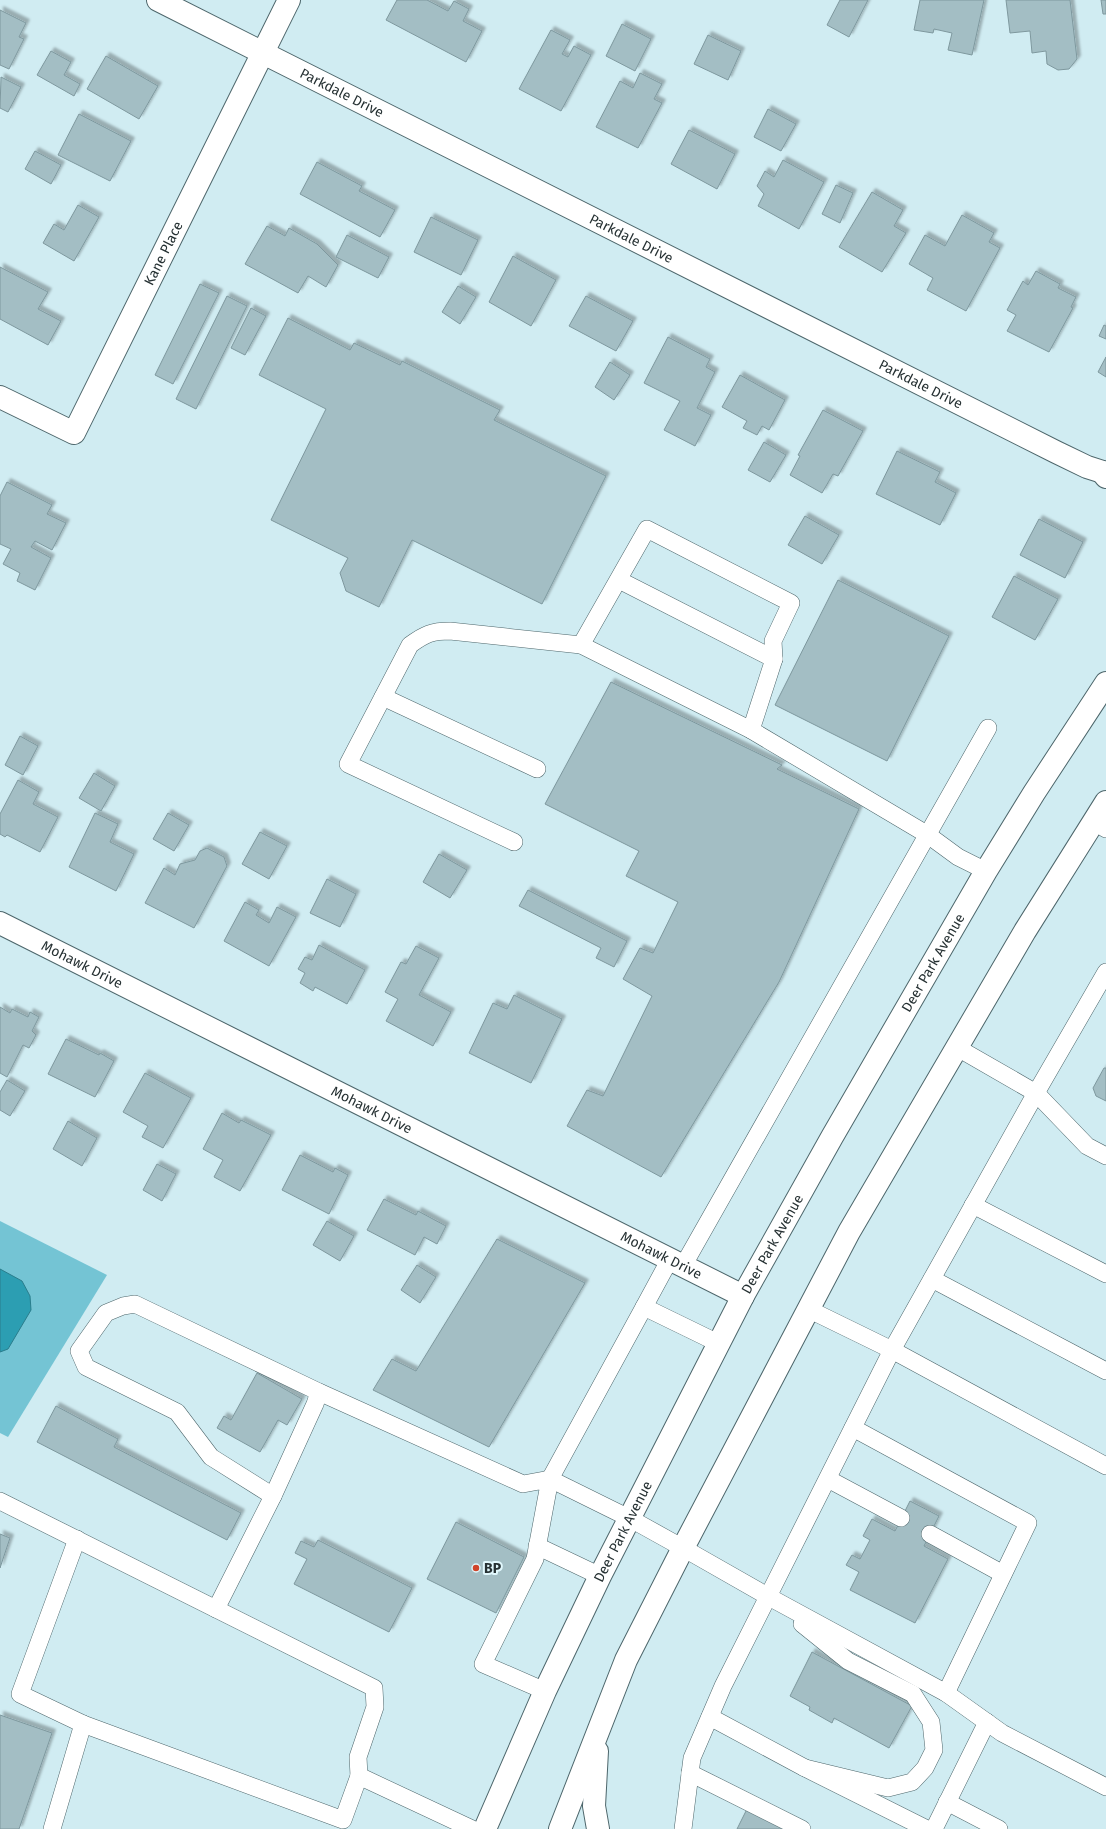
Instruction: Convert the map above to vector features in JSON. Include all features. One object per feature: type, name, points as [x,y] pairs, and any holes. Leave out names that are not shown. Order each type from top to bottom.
[{"type":"main road","name":"Parkdale Drive","points":[[158,0],[264,52],[1049,449],[1105,474]]},
{"type":"main road","name":"Kane Place","points":[[0,397],[74,433],[289,0]]},
{"type":"main road","name":"Deer Park Avenue","points":[[485,1829],[545,1692],[600,1576],[743,1296],[832,1137],[986,871],[1038,787],[1106,683]]},
{"type":"main road","points":[[560,1829],[626,1660],[808,1308],[849,1232],[956,1047],[1100,825],[1106,802]]},
{"type":"main road","name":"Mohawk Drive","points":[[0,923],[743,1296]]},
{"type":"main road","points":[[598,1733],[594,1806],[598,1829]]},
{"type":"lane","points":[[581,645],[647,530],[791,603],[773,641],[774,659],[751,730]]},
{"type":"lane","points":[[619,580],[774,659]]},
{"type":"lane","points":[[514,842],[348,764],[410,645],[424,635],[430,633],[450,632],[581,645],[751,730],[928,835],[958,857],[986,871]]},
{"type":"lane","points":[[383,697],[536,769]]},
{"type":"lane","points":[[545,1692],[484,1664],[535,1559],[550,1479],[644,1307],[677,1263],[928,835],[988,728]]},
{"type":"lane","points":[[683,1829],[692,1758],[723,1686],[892,1350],[1036,1093],[1106,972]]},
{"type":"lane","points":[[956,1047],[1036,1093],[1087,1146],[1106,1156]]},
{"type":"lane","points":[[973,1205],[1106,1274]]},
{"type":"lane","points":[[932,1279],[1106,1371]]},
{"type":"lane","points":[[274,1496],[211,1457],[177,1412],[86,1367],[79,1351],[106,1313],[123,1306],[135,1304],[319,1392],[523,1484],[550,1479],[629,1518],[946,1694],[1002,1733],[1106,1787]]},
{"type":"lane","points":[[644,1307],[718,1343]]},
{"type":"lane","points":[[808,1308],[892,1350],[1106,1466]]},
{"type":"lane","points":[[216,1609],[274,1496],[319,1392]]},
{"type":"lane","points":[[853,1428],[1028,1523],[946,1694]]},
{"type":"lane","points":[[828,1479],[902,1518]]},
{"type":"lane","points":[[0,1501],[374,1688],[375,1707],[358,1757],[359,1776],[343,1820],[82,1724],[20,1694],[77,1540]]},
{"type":"lane","points":[[930,1534],[1003,1574]]},
{"type":"lane","points":[[538,1546],[600,1576]]},
{"type":"lane","points":[[769,1597],[848,1661],[913,1694],[930,1722],[934,1750],[925,1768],[912,1782],[888,1788],[804,1768]]},
{"type":"lane","points":[[710,1717],[804,1768],[927,1829]]},
{"type":"lane","points":[[934,1829],[987,1722]]},
{"type":"lane","points":[[52,1829],[82,1724]]},
{"type":"lane","points":[[690,1773],[802,1829]]},
{"type":"lane","points":[[359,1776],[472,1829]]},
{"type":"lane","points":[[948,1802],[999,1829]]},
{"type":"shaded area","points":[[0,1221],[107,1275],[8,1437],[0,1433]]},
{"type":"shaded area","points":[[0,1269],[22,1281],[30,1296],[31,1310],[8,1349],[0,1352]]},
{"type":"building","points":[[397,0],[427,0],[448,11],[454,1],[469,9],[463,21],[482,31],[466,62],[386,20]]},
{"type":"building","points":[[840,0],[868,0],[849,37],[827,25]]},
{"type":"building","points":[[920,0],[984,0],[972,55],[948,50],[952,33],[934,29],[933,33],[914,30]]},
{"type":"building","points":[[1006,0],[1070,0],[1077,59],[1069,69],[1058,70],[1047,64],[1046,51],[1032,53],[1030,31],[1010,33]]},
{"type":"building","points":[[1101,0],[1106,0],[1106,14],[1103,14]]},
{"type":"building","points":[[0,10],[26,23],[19,37],[24,39],[9,69],[0,65]]},
{"type":"building","points":[[622,24],[651,39],[635,71],[606,56]]},
{"type":"building","points":[[551,30],[570,40],[562,54],[568,57],[574,46],[591,55],[561,111],[519,89]]},
{"type":"building","points":[[708,35],[741,51],[728,80],[694,64]]},
{"type":"building","points":[[51,51],[71,62],[64,75],[80,84],[74,96],[37,75]]},
{"type":"building","points":[[106,56],[158,86],[139,119],[87,89]]},
{"type":"building","points":[[640,73],[662,84],[654,99],[662,103],[638,148],[596,127],[620,81],[633,88]]},
{"type":"building","points":[[1,77],[21,87],[8,112],[0,108]]},
{"type":"building","points":[[768,109],[796,124],[781,151],[754,137]]},
{"type":"building","points":[[79,114],[131,141],[110,181],[58,155]]},
{"type":"building","points":[[689,130],[735,154],[717,189],[671,164]]},
{"type":"building","points":[[35,151],[61,165],[51,184],[25,169]]},
{"type":"building","points":[[783,160],[824,182],[799,229],[758,206],[764,194],[757,186],[765,171],[774,177]]},
{"type":"building","points":[[317,162],[362,186],[359,191],[395,210],[380,237],[300,194]]},
{"type":"building","points":[[836,185],[853,193],[840,223],[822,214]]},
{"type":"building","points":[[872,192],[903,210],[894,226],[906,233],[882,272],[839,247]]},
{"type":"building","points":[[78,205],[99,217],[74,261],[43,243],[54,224],[64,230]]},
{"type":"building","points":[[962,215],[994,233],[989,242],[1000,248],[966,311],[927,290],[933,278],[909,264],[925,235],[945,246]]},
{"type":"building","points":[[431,217],[478,240],[461,275],[414,252]]},
{"type":"building","points":[[267,226],[285,236],[289,228],[317,244],[338,265],[326,287],[308,276],[298,293],[245,264]]},
{"type":"building","points":[[347,235],[389,257],[378,278],[336,257]]},
{"type":"building","points":[[513,256],[556,280],[531,326],[489,302]]},
{"type":"building","points":[[0,267],[48,292],[38,309],[61,321],[48,345],[0,319]]},
{"type":"building","points":[[1036,271],[1060,284],[1058,288],[1076,297],[1071,307],[1073,308],[1049,352],[1007,331],[1016,315],[1007,310],[1023,281],[1028,285]]},
{"type":"building","points":[[200,284],[219,293],[173,384],[155,375]]},
{"type":"building","points":[[458,286],[476,297],[460,324],[442,312]]},
{"type":"building","points":[[227,296],[247,306],[196,409],[176,399]]},
{"type":"building","points":[[586,296],[633,321],[616,351],[569,326]]},
{"type":"building","points":[[251,308],[266,316],[245,355],[231,348]]},
{"type":"building","points":[[288,318],[350,350],[354,343],[400,365],[402,361],[500,410],[494,420],[606,476],[542,604],[412,540],[379,607],[346,591],[340,573],[348,558],[271,520],[326,409],[259,375]]},
{"type":"building","points":[[1104,325],[1106,326],[1106,339],[1099,336]]},
{"type":"building","points":[[668,337],[710,359],[706,367],[715,372],[697,408],[711,415],[695,446],[664,430],[680,401],[644,383]]},
{"type":"building","points":[[1106,357],[1106,377],[1098,372]]},
{"type":"building","points":[[610,362],[630,375],[614,400],[595,387]]},
{"type":"building","points":[[740,375],[785,400],[769,430],[762,426],[757,435],[743,428],[747,421],[722,407]]},
{"type":"building","points":[[823,410],[863,431],[838,476],[833,474],[822,493],[790,475],[800,456],[798,455]]},
{"type":"building","points":[[764,442],[786,455],[770,482],[748,470]]},
{"type":"building","points":[[897,451],[940,472],[935,482],[956,493],[940,525],[876,494]]},
{"type":"building","points":[[7,482],[52,505],[47,514],[66,523],[52,550],[35,541],[31,547],[51,558],[35,590],[17,581],[20,573],[3,564],[11,549],[0,544],[0,496]]},
{"type":"building","points":[[805,516],[839,535],[822,564],[788,545]]},
{"type":"building","points":[[1039,519],[1083,542],[1065,578],[1020,555]]},
{"type":"building","points":[[1014,576],[1058,599],[1035,640],[992,617]]},
{"type":"building","points":[[838,580],[949,636],[887,761],[775,705]]},
{"type":"building","points":[[611,682],[782,765],[777,769],[859,809],[779,982],[661,1177],[567,1126],[587,1090],[603,1096],[652,996],[623,979],[640,948],[653,953],[678,902],[626,876],[639,851],[545,804]]},
{"type":"building","points":[[20,736],[38,746],[23,775],[5,765]]},
{"type":"building","points":[[94,773],[115,786],[101,811],[79,798]]},
{"type":"building","points":[[18,780],[39,792],[33,804],[58,817],[40,852],[7,835],[5,837],[0,834],[0,814]]},
{"type":"building","points":[[95,813],[118,824],[110,842],[134,854],[116,891],[69,867]]},
{"type":"building","points":[[168,813],[189,825],[174,851],[153,839]]},
{"type":"building","points":[[260,832],[287,846],[269,879],[242,864]]},
{"type":"building","points":[[207,848],[224,857],[227,866],[194,928],[145,903],[164,868],[175,875],[180,864],[195,860],[200,851]]},
{"type":"building","points":[[439,854],[467,870],[450,898],[423,882]]},
{"type":"building","points":[[327,879],[356,894],[340,927],[310,913]]},
{"type":"building","points":[[528,890],[627,941],[614,967],[596,958],[601,948],[519,906]]},
{"type":"building","points":[[245,902],[259,910],[256,915],[269,923],[277,907],[296,917],[269,966],[224,941]]},
{"type":"building","points":[[319,945],[365,970],[347,1004],[315,987],[313,991],[300,983],[305,973],[298,969],[305,957],[312,960]]},
{"type":"building","points":[[416,946],[439,958],[419,995],[451,1012],[433,1046],[386,1021],[398,999],[385,992],[401,962],[406,964]]},
{"type":"building","points":[[514,995],[562,1019],[531,1083],[469,1053],[493,1003],[507,1009]]},
{"type":"building","points":[[0,1007],[10,1013],[12,1009],[28,1017],[30,1012],[39,1017],[32,1031],[36,1035],[29,1048],[23,1045],[7,1077],[0,1073]]},
{"type":"building","points":[[66,1039],[99,1055],[100,1053],[114,1061],[95,1097],[48,1074]]},
{"type":"building","points":[[1104,1068],[1106,1068],[1106,1101],[1096,1096],[1093,1088]]},
{"type":"building","points":[[145,1073],[191,1098],[163,1148],[142,1137],[148,1126],[123,1112]]},
{"type":"building","points":[[7,1080],[25,1091],[10,1116],[0,1110],[0,1092]]},
{"type":"building","points":[[222,1113],[239,1123],[241,1120],[271,1135],[240,1191],[214,1177],[223,1160],[203,1149]]},
{"type":"building","points":[[68,1121],[97,1138],[82,1166],[53,1149]]},
{"type":"building","points":[[300,1155],[333,1172],[335,1168],[348,1175],[329,1214],[282,1190]]},
{"type":"building","points":[[157,1164],[176,1174],[162,1201],[143,1190]]},
{"type":"building","points":[[384,1199],[416,1215],[418,1211],[446,1226],[437,1244],[424,1237],[415,1255],[367,1230]]},
{"type":"building","points":[[327,1221],[354,1236],[340,1261],[313,1245]]},
{"type":"building","points":[[497,1239],[585,1283],[489,1447],[373,1390],[392,1359],[416,1371]]},
{"type":"building","points":[[417,1265],[436,1277],[420,1303],[401,1290]]},
{"type":"building","points":[[257,1373],[302,1399],[287,1425],[278,1420],[260,1452],[217,1428],[224,1416],[231,1420]]},
{"type":"building","points":[[56,1406],[118,1439],[114,1447],[241,1513],[227,1540],[37,1442]]},
{"type":"building","points":[[910,1501],[939,1516],[924,1546],[948,1559],[915,1623],[850,1590],[859,1572],[846,1565],[852,1555],[860,1559],[870,1540],[863,1536],[872,1519],[895,1531]]},
{"type":"building","name":"BP","points":[[456,1522],[524,1557],[496,1613],[427,1579]]},
{"type":"building","points":[[0,1534],[10,1538],[0,1568]]},
{"type":"building","points":[[318,1540],[412,1588],[389,1632],[294,1584],[307,1559],[295,1553],[301,1541],[314,1547]]},
{"type":"building","points":[[812,1652],[912,1706],[889,1748],[834,1718],[832,1723],[809,1710],[810,1707],[790,1696]]},
{"type":"building","points":[[0,1715],[52,1733],[19,1829],[0,1829]]},
{"type":"building","points":[[748,1807],[785,1825],[783,1829],[737,1829]]},
{"type":"place","name":"BP","points":[[476,1568]]}]
